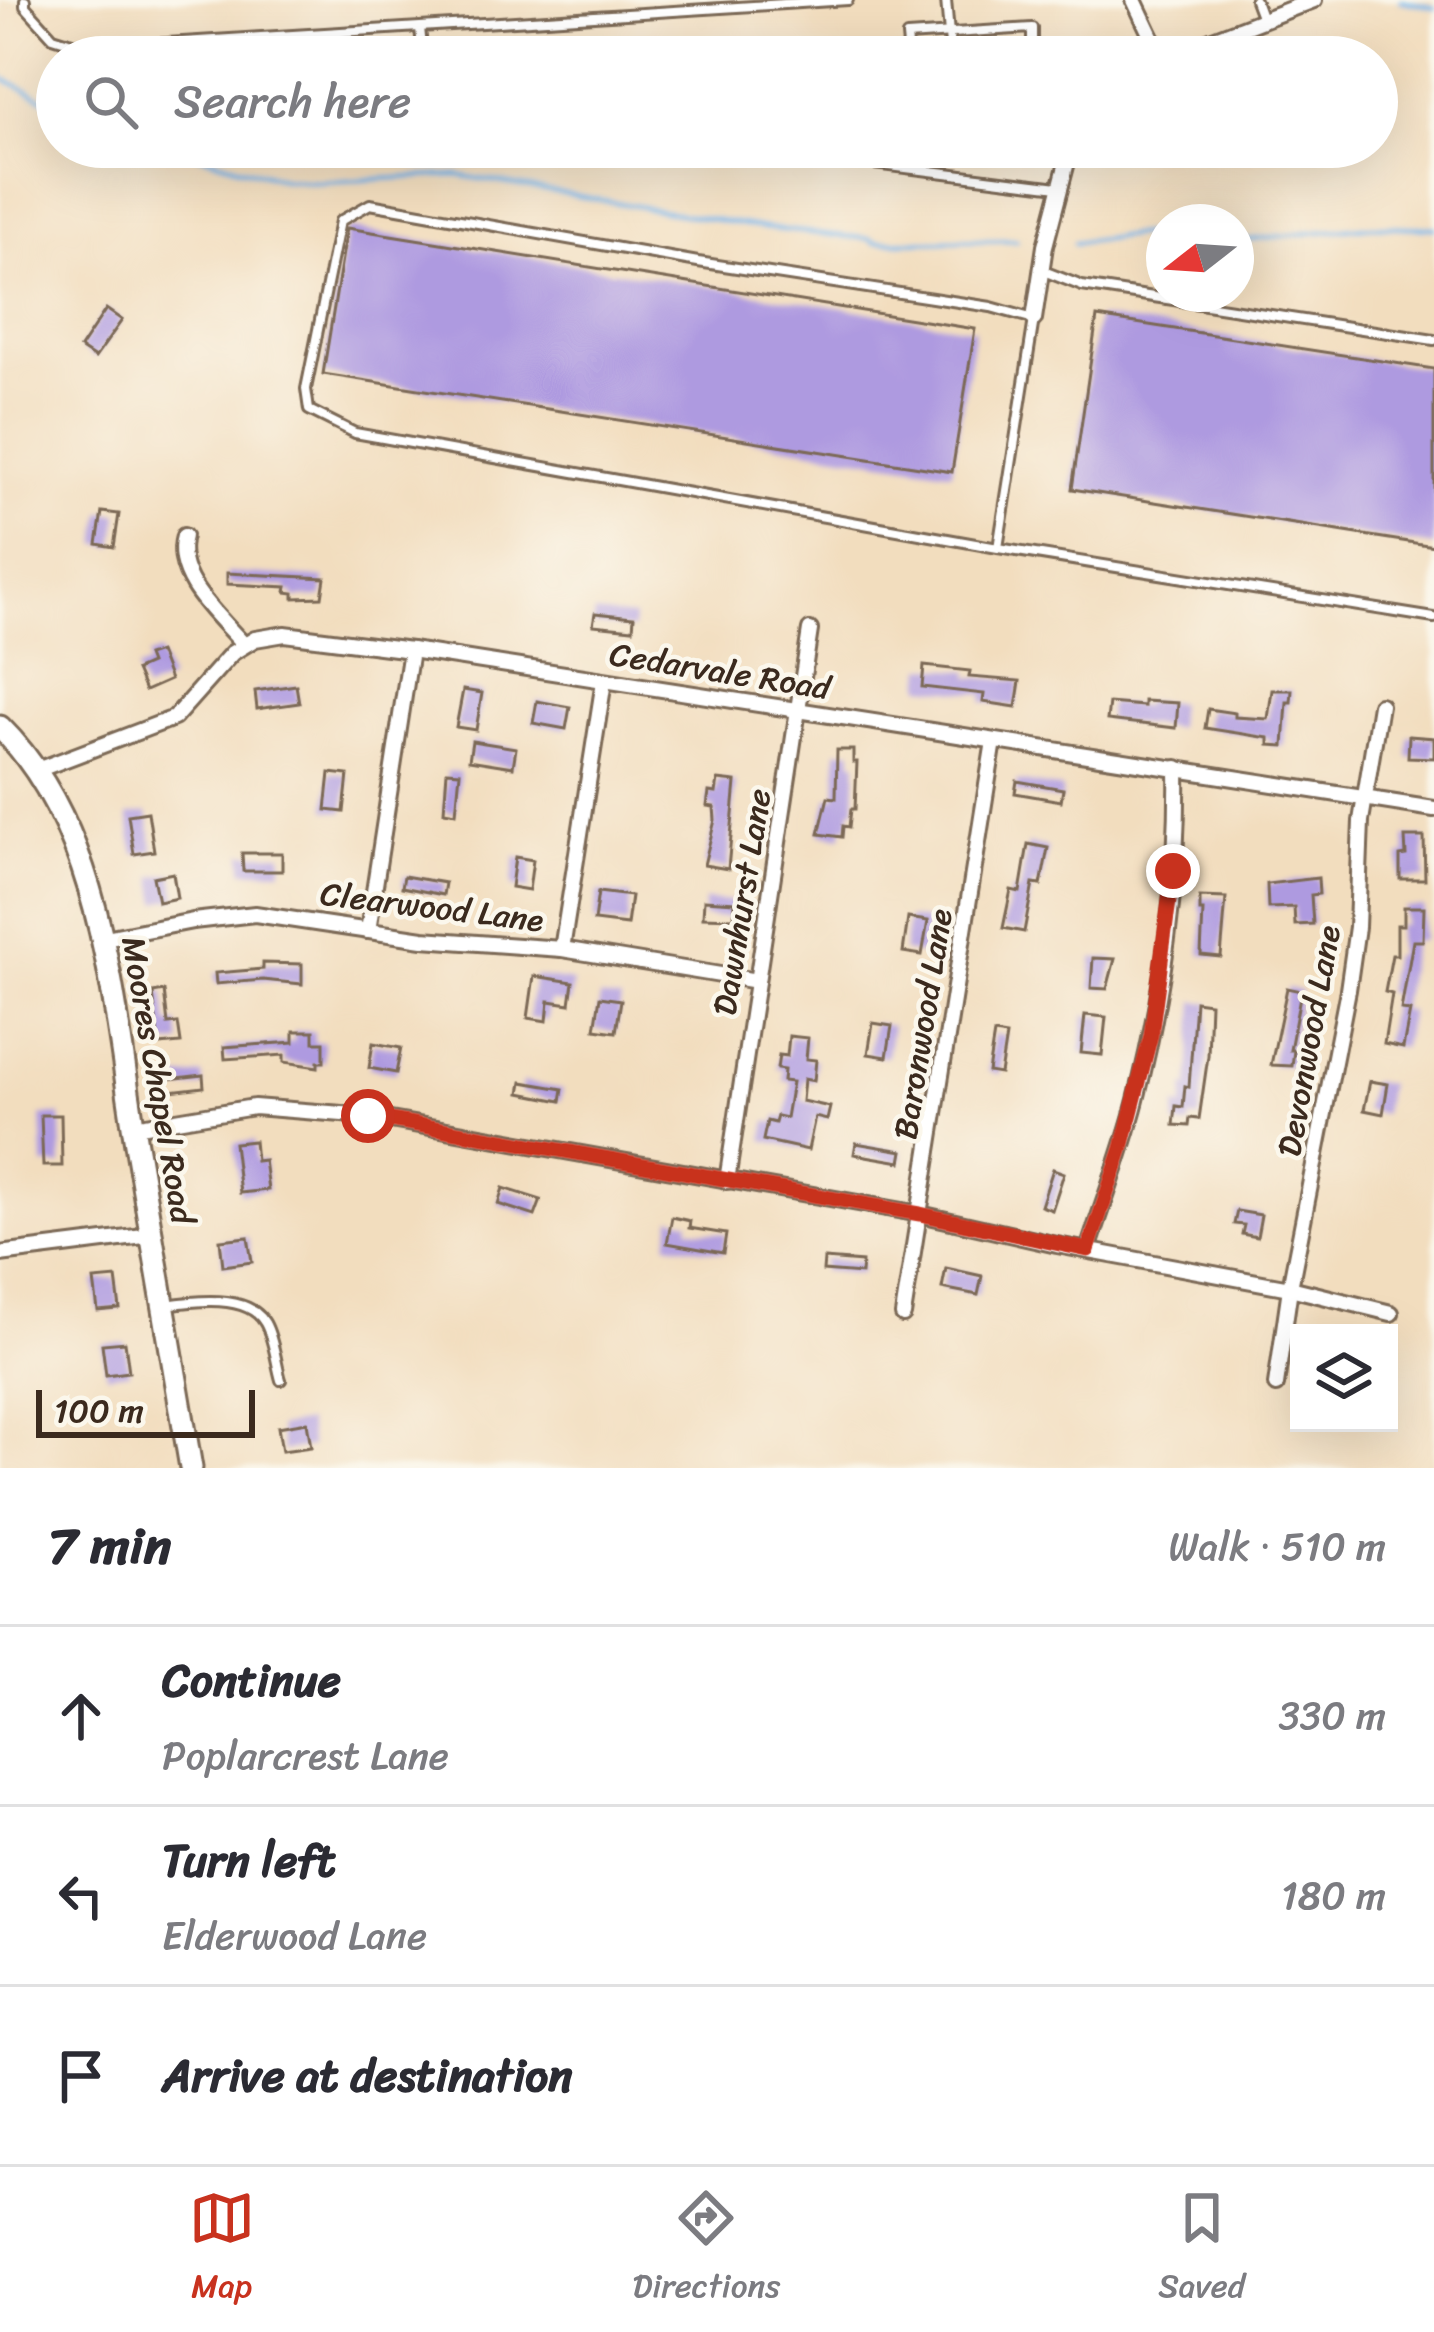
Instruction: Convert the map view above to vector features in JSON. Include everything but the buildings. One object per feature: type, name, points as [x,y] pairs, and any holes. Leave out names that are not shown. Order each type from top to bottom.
[{"type":"main road","name":"Moores Chapel Road","points":[[0,727],[38,770],[76,845],[100,939],[191,1468]]},
{"type":"street","points":[[1134,0],[1152,36]]},
{"type":"street","points":[[1218,36],[1314,0]]},
{"type":"street","points":[[1034,319],[1065,168]]},
{"type":"street","points":[[38,770],[174,718],[244,645],[190,579],[181,555],[184,536]]},
{"type":"street","name":"Dawnhurst Lane","points":[[727,1180],[810,630]]},
{"type":"street","name":"Cedarvale Road","points":[[244,645],[285,634],[411,650],[1434,809]]},
{"type":"street","points":[[368,931],[411,650]]},
{"type":"street","points":[[562,949],[604,681]]},
{"type":"street","name":"Devonwood Lane","points":[[1276,1385],[1290,1288],[1348,990],[1365,800],[1380,705]]},
{"type":"street","name":"Baronwood Lane","points":[[903,1315],[994,741]]},
{"type":"street","points":[[1088,1250],[1122,1148],[1151,1035],[1170,904],[1177,768]]},
{"type":"street","name":"Clearwood Lane","points":[[100,939],[256,914],[424,939],[562,949],[758,981]]},
{"type":"street","points":[[134,1127],[254,1107],[320,1110],[920,1214],[1290,1288],[1391,1313]]},
{"type":"street","points":[[0,1254],[152,1234]]},
{"type":"lane","points":[[25,0],[25,6],[52,36]]},
{"type":"lane","points":[[287,36],[848,0]]},
{"type":"lane","points":[[946,0],[949,36]]},
{"type":"lane","points":[[1255,0],[1262,19]]},
{"type":"lane","points":[[420,28],[421,36]]},
{"type":"lane","points":[[907,36],[1032,28],[1032,36]]},
{"type":"lane","points":[[906,168],[1060,187]]},
{"type":"lane","points":[[998,548],[1034,319],[991,307],[370,205],[340,221],[306,389],[309,410],[355,433],[998,548],[1434,618]]},
{"type":"lane","points":[[1041,270],[1082,286],[1434,340]]},
{"type":"lane","points":[[164,1305],[195,1301],[252,1310],[266,1324],[281,1379]]},
{"type":"waterway","points":[[1400,0],[1434,8]]},
{"type":"waterway","points":[[0,77],[36,95]]},
{"type":"waterway","points":[[244,168],[285,180],[319,182],[457,175],[764,228],[874,242],[1017,240]]},
{"type":"waterway","points":[[1254,239],[1373,226],[1434,228]]},
{"type":"waterway","points":[[1074,243],[1146,234]]},
{"type":"route","points":[[368,1116],[920,1214],[1088,1250],[1122,1148],[1151,1035],[1173,871]]}]
